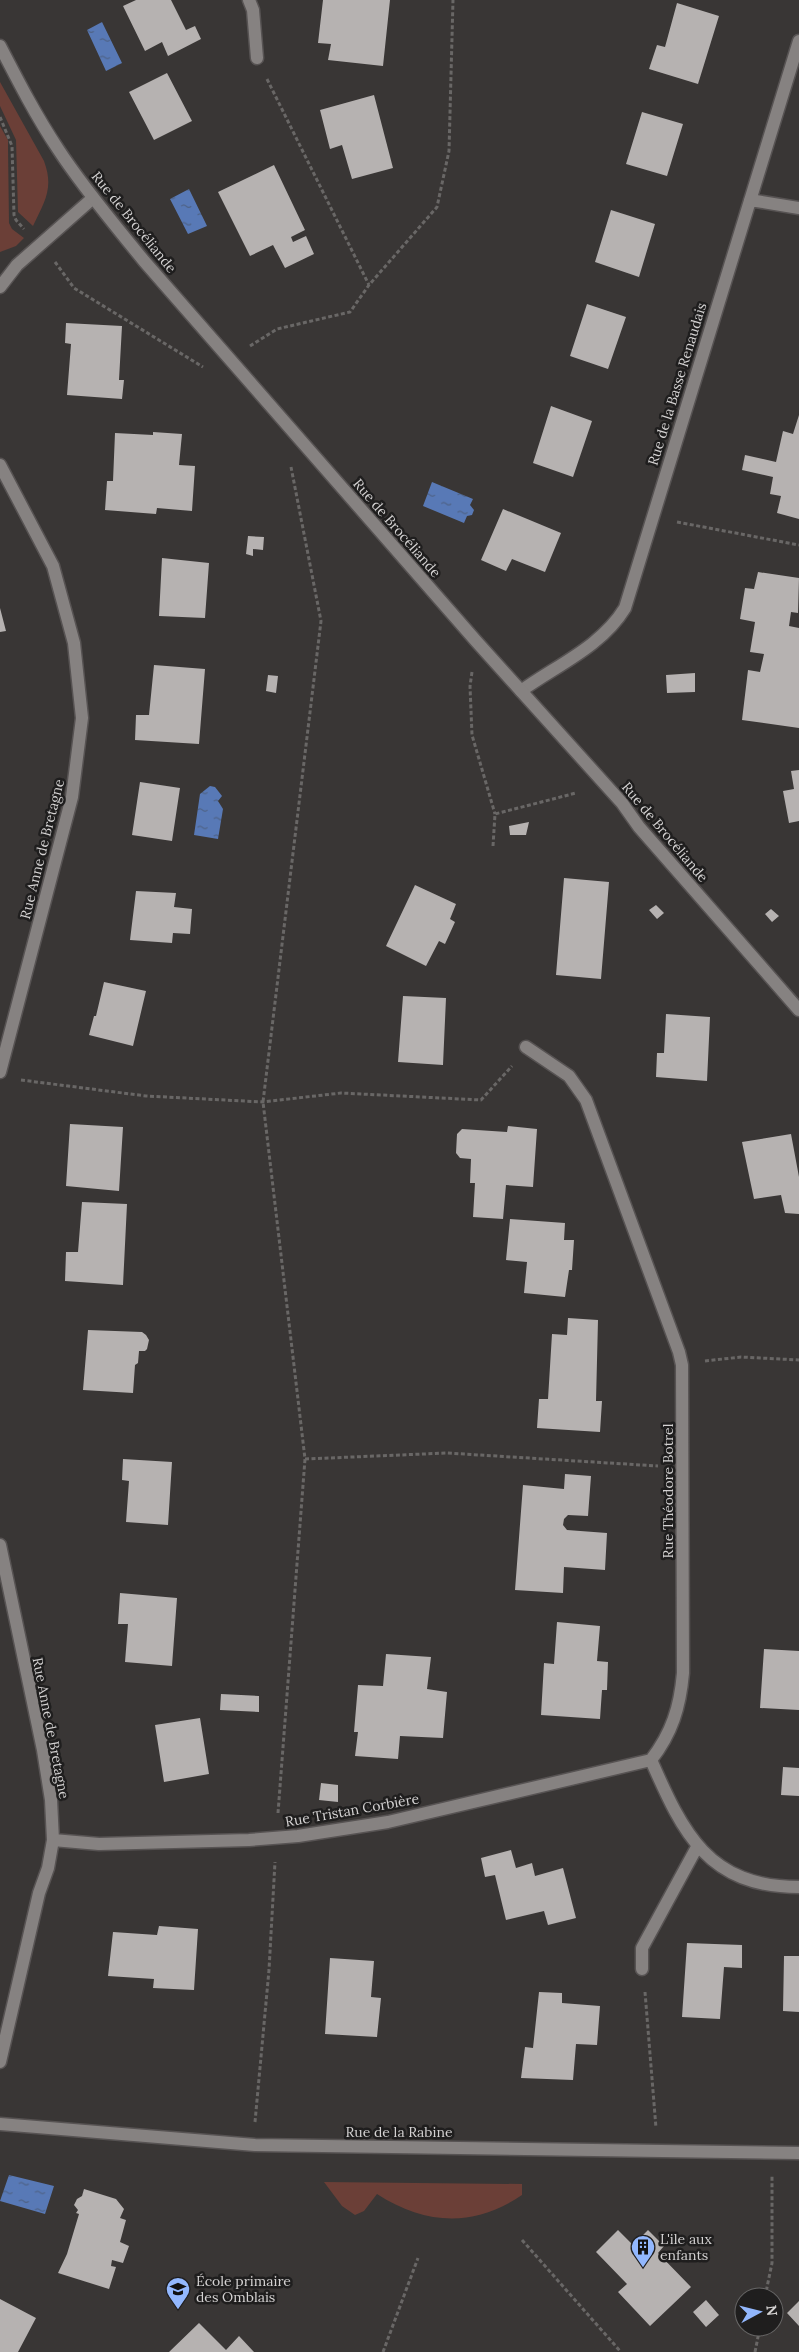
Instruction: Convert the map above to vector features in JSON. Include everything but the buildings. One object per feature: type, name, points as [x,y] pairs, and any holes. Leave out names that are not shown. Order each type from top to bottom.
[{"type":"street","points":[[249,0],[253,10],[256,58]]},
{"type":"street","name":"Rue de la Basse Renaudais","points":[[521,691],[592,644],[614,626],[625,608],[651,517],[799,41]]},
{"type":"street","name":"Rue de Brocéliande","points":[[0,46],[20,85],[58,150],[93,198],[144,261],[476,642],[622,802],[639,827],[799,1010]]},
{"type":"street","points":[[0,286],[17,265],[93,198]]},
{"type":"street","points":[[750,200],[799,208]]},
{"type":"street","name":"Rue Anne de Bretagne","points":[[0,465],[52,566],[74,643],[82,718],[72,797],[0,1072]]},
{"type":"street","name":"Rue Théodore Botrel","points":[[526,1048],[569,1076],[586,1100],[680,1352],[682,1365],[683,1468],[683,1673],[676,1716],[663,1743],[650,1760]]},
{"type":"street","name":"Rue Anne de Bretagne","points":[[0,1545],[43,1750],[51,1800],[53,1840],[48,1868],[39,1893],[0,2062]]},
{"type":"street","points":[[650,1760],[682,1824],[697,1847],[718,1866],[742,1879],[786,1887],[799,1887]]},
{"type":"street","name":"Rue Tristan Corbière","points":[[53,1840],[99,1844],[276,1838],[388,1822],[650,1760]]},
{"type":"street","points":[[642,1970],[642,1948],[697,1847]]},
{"type":"street","name":"Rue de la Rabine","points":[[0,2124],[255,2145],[799,2153]]},
{"type":"path","points":[[0,117],[12,146],[14,215],[19,225],[42,243],[74,288],[216,376],[230,360],[260,338],[277,329],[350,312],[369,285],[437,207],[449,151],[452,0]]},
{"type":"path","points":[[256,58],[369,285]]},
{"type":"path","points":[[255,2113],[269,1970],[276,1838],[305,1459],[262,1102],[321,622],[290,463]]},
{"type":"path","points":[[651,517],[799,545]]},
{"type":"path","points":[[476,642],[470,686],[472,735],[495,814],[493,846]]},
{"type":"path","points":[[495,814],[576,793]]},
{"type":"path","points":[[16,1079],[146,1096],[262,1102],[342,1092],[481,1100],[502,1079],[526,1048]]},
{"type":"path","points":[[682,1365],[713,1359],[741,1357],[799,1360]]},
{"type":"path","points":[[305,1459],[447,1453],[683,1468]]},
{"type":"path","points":[[642,1970],[657,2151]]},
{"type":"path","points":[[767,2287],[772,2263],[773,2152]]},
{"type":"path","points":[[522,2240],[621,2352]]},
{"type":"path","points":[[383,2352],[418,2258]]},
{"type":"path","points":[[755,2352],[758,2337]]},
{"type":"shaded area","points":[[0,82],[44,161],[47,171],[47,194],[33,226],[18,212],[16,140],[0,106]]},
{"type":"shaded area","points":[[0,126],[8,140],[9,223],[12,229],[24,238],[16,246],[0,252]]},
{"type":"shaded area","points":[[324,2182],[522,2184],[522,2195],[504,2206],[486,2213],[468,2217],[449,2218],[431,2217],[413,2212],[377,2194],[364,2211],[355,2215],[342,2206]]},
{"type":"water","points":[[102,22],[122,63],[106,71],[87,30]]},
{"type":"water","points":[[189,189],[207,226],[188,234],[170,199]]},
{"type":"water","points":[[432,482],[473,499],[470,505],[474,510],[472,515],[467,516],[464,523],[423,506]]},
{"type":"water","points":[[210,786],[215,787],[222,796],[218,801],[223,809],[218,839],[194,835],[200,794]]},
{"type":"water","points":[[9,2175],[54,2186],[45,2214],[0,2201]]},
{"type":"place","name":"L'ile aux enfants","points":[[643,2268]]},
{"type":"place","name":"École primaire des Omblais","points":[[178,2310]]}]
